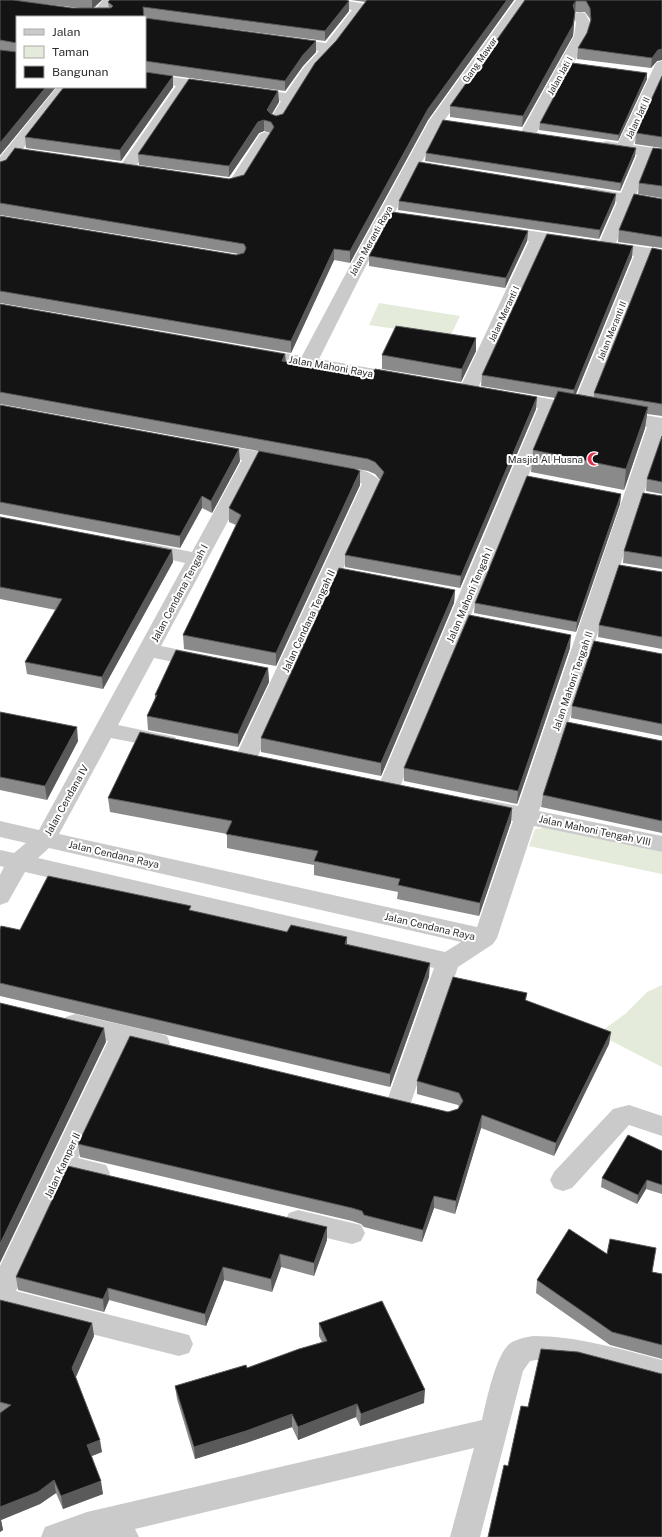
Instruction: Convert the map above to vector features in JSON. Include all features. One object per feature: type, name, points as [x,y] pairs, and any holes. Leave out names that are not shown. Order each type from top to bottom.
[{"type":"street","points":[[95,16],[111,0]]},
{"type":"street","points":[[277,121],[290,98],[309,70],[330,48],[351,4],[314,0]]},
{"type":"street","name":"Gang Mawar","points":[[445,122],[523,0]]},
{"type":"street","name":"Jalan Jati I","points":[[528,134],[581,36],[583,22],[580,16]]},
{"type":"street","points":[[276,41],[330,48]]},
{"type":"street","points":[[567,63],[582,65]]},
{"type":"street","points":[[643,73],[660,70]]},
{"type":"street","name":"Jalan Jati II","points":[[624,148],[660,70]]},
{"type":"street","points":[[146,77],[290,98]]},
{"type":"street","points":[[126,169],[185,82]]},
{"type":"street","points":[[0,167],[20,153],[64,88]]},
{"type":"street","points":[[646,99],[662,101]]},
{"type":"street","name":"Jalan Meranti Raya","points":[[308,362],[352,276],[394,215],[445,122]]},
{"type":"street","points":[[200,180],[230,184],[237,182],[265,137]]},
{"type":"street","points":[[594,144],[654,153],[626,198],[606,247]]},
{"type":"street","points":[[571,190],[662,204]]},
{"type":"street","points":[[485,229],[662,255]]},
{"type":"street","name":"Jalan Meranti I","points":[[539,237],[473,391],[549,404]]},
{"type":"street","name":"Jalan Meranti II","points":[[581,410],[644,253]]},
{"type":"street","name":"Jalan Mahoni Raya","points":[[239,350],[422,382]]},
{"type":"street","points":[[549,404],[660,423]]},
{"type":"street","name":"Jalan Mahoni Tengah I","points":[[389,786],[460,618],[460,597],[526,479],[549,404]]},
{"type":"street","name":"Jalan Mahoni Tengah II","points":[[485,938],[527,816],[565,726],[593,644],[618,569],[633,497],[660,423]]},
{"type":"street","points":[[192,445],[253,457]]},
{"type":"street","name":"Jalan Cendana Tengah II","points":[[253,457],[360,476],[372,483],[338,574],[276,674],[238,757],[268,763]]},
{"type":"street","name":"Jalan Cendana Tengah I","points":[[105,730],[253,457]]},
{"type":"street","points":[[129,546],[197,559]]},
{"type":"street","points":[[460,618],[482,623]]},
{"type":"street","points":[[563,638],[593,644]]},
{"type":"street","points":[[148,650],[223,664]]},
{"type":"street","points":[[105,730],[183,745]]},
{"type":"street","name":"Jalan Cendana IV","points":[[0,896],[9,860],[45,839],[105,730]]},
{"type":"street","points":[[367,782],[412,791]]},
{"type":"street","name":"Jalan Mahoni Tengah VIII","points":[[466,803],[662,844]]},
{"type":"street","name":"Jalan Cendana Raya","points":[[0,829],[485,938]]},
{"type":"street","points":[[9,860],[448,962],[399,1101]]},
{"type":"street","name":"Jalan Cendana Raya","points":[[448,962],[485,938]]},
{"type":"street","points":[[54,1018],[177,1048]]},
{"type":"street","name":"Jalan Kamper II","points":[[0,1295],[123,1035]]},
{"type":"street","points":[[563,1180],[622,1116],[628,1115],[662,1126]]},
{"type":"street","points":[[62,1165],[123,1179]]},
{"type":"street","points":[[276,1215],[352,1233]]},
{"type":"street","points":[[0,1299],[179,1344]]},
{"type":"street","points":[[465,1537],[510,1368],[521,1351],[535,1347],[557,1349],[662,1373]]},
{"type":"street","points":[[56,1537],[87,1526],[492,1431]]},
{"type":"street","points":[[87,1526],[124,1537]]},
{"type":"green space","points":[[379,303],[460,316],[450,337],[369,325]]},
{"type":"green space","points":[[545,828],[662,852],[662,874],[529,846],[535,829]]},
{"type":"green space","points":[[662,985],[662,1067],[598,1034],[625,1014],[647,992]]},
{"type":"building","points":[[0,0],[13,0],[72,8],[111,8],[113,6],[108,2],[110,0],[349,1],[325,31],[143,7],[144,16],[16,16],[16,43],[0,40]]},
{"type":"building","points":[[367,0],[507,0],[428,109],[350,251],[334,249],[291,341],[0,291],[0,216],[236,255],[244,253],[246,248],[244,244],[0,203],[0,162],[6,160],[15,148],[229,179],[244,175],[274,127],[271,122],[264,120],[258,122],[229,166],[138,154],[189,79],[278,91],[267,110],[276,116],[283,114],[315,63],[336,41]]},
{"type":"building","points":[[525,0],[662,0],[662,49],[658,50],[652,58],[578,48],[587,33],[591,20],[590,8],[586,1],[576,1],[573,5],[575,12],[573,25],[523,116],[450,106]]},
{"type":"building","points":[[146,18],[316,41],[303,55],[285,81],[146,61]]},
{"type":"building","points":[[0,50],[16,52],[16,88],[45,88],[0,143]]},
{"type":"building","points":[[572,63],[647,73],[619,135],[540,123]]},
{"type":"building","points":[[146,72],[173,76],[120,150],[25,137],[63,88],[146,88]]},
{"type":"building","points":[[662,76],[662,137],[636,133]]},
{"type":"building","points":[[443,120],[636,148],[621,183],[426,153]]},
{"type":"building","points":[[653,148],[662,149],[662,186],[639,183]]},
{"type":"building","points":[[419,162],[616,194],[600,230],[399,201]]},
{"type":"building","points":[[634,194],[662,199],[662,237],[619,230]]},
{"type":"building","points":[[392,212],[528,231],[506,278],[369,256]]},
{"type":"building","points":[[547,234],[633,246],[574,390],[482,375]]},
{"type":"building","points":[[652,248],[662,250],[662,404],[594,393]]},
{"type":"building","points":[[0,304],[285,354],[282,361],[370,378],[375,369],[537,397],[461,576],[345,555],[384,472],[375,462],[368,459],[0,392]]},
{"type":"building","points":[[396,326],[476,338],[462,369],[382,355]]},
{"type":"building","points":[[558,391],[648,407],[626,469],[533,450]]},
{"type":"building","points":[[0,405],[239,449],[211,501],[202,496],[180,536],[0,502]]},
{"type":"building","points":[[662,436],[662,482],[647,479]]},
{"type":"building","points":[[259,451],[360,471],[276,653],[183,635],[241,515],[229,508]]},
{"type":"building","points":[[527,476],[621,494],[577,622],[475,603]]},
{"type":"building","points":[[643,493],[662,496],[662,557],[624,551]]},
{"type":"building","points":[[0,517],[172,550],[102,677],[25,662],[62,599],[0,587]]},
{"type":"building","points":[[619,565],[662,572],[662,637],[599,625]]},
{"type":"building","points":[[339,568],[455,590],[381,763],[261,738]]},
{"type":"building","points":[[469,615],[571,635],[518,791],[404,768]]},
{"type":"building","points":[[594,641],[662,654],[662,724],[572,706]]},
{"type":"building","points":[[176,650],[268,668],[238,734],[147,716]]},
{"type":"building","points":[[0,712],[77,727],[45,786],[0,777]]},
{"type":"building","points":[[567,722],[662,741],[662,821],[543,795]]},
{"type":"building","points":[[140,732],[512,808],[480,903],[398,885],[400,879],[314,861],[318,851],[226,834],[232,821],[108,798]]},
{"type":"building","points":[[48,876],[191,906],[189,910],[287,932],[291,925],[347,937],[345,944],[430,963],[390,1074],[0,983],[1,926],[20,930]]},
{"type":"building","points":[[453,977],[527,993],[525,1000],[611,1032],[556,1143],[482,1115],[456,1201],[434,1196],[423,1230],[364,1215],[362,1211],[352,1208],[78,1144],[130,1036],[448,1112],[458,1109],[463,1101],[459,1093],[417,1081]]},
{"type":"building","points":[[0,1003],[104,1028],[0,1244]]},
{"type":"building","points":[[628,1135],[662,1151],[662,1185],[647,1180],[638,1195],[602,1178]]},
{"type":"building","points":[[68,1166],[327,1227],[314,1263],[280,1254],[271,1279],[223,1267],[205,1314],[108,1288],[103,1299],[16,1277]]},
{"type":"building","points":[[569,1229],[607,1254],[610,1239],[656,1248],[652,1272],[662,1274],[662,1345],[612,1332],[537,1280]]},
{"type":"building","points":[[0,1300],[92,1323],[72,1368],[100,1440],[87,1445],[101,1481],[61,1496],[54,1480],[38,1492],[0,1507],[0,1413],[11,1405],[0,1402]]},
{"type":"building","points":[[382,1301],[425,1390],[361,1414],[357,1404],[298,1427],[292,1414],[246,1431],[194,1447],[175,1386],[246,1365],[247,1368],[299,1349],[327,1341],[319,1323]]},
{"type":"building","points":[[541,1349],[578,1352],[662,1374],[662,1537],[488,1537],[504,1465],[508,1466],[521,1406],[528,1407]]},
{"type":"place","name":"Masjid Al Husna","points":[[594,459]]}]
